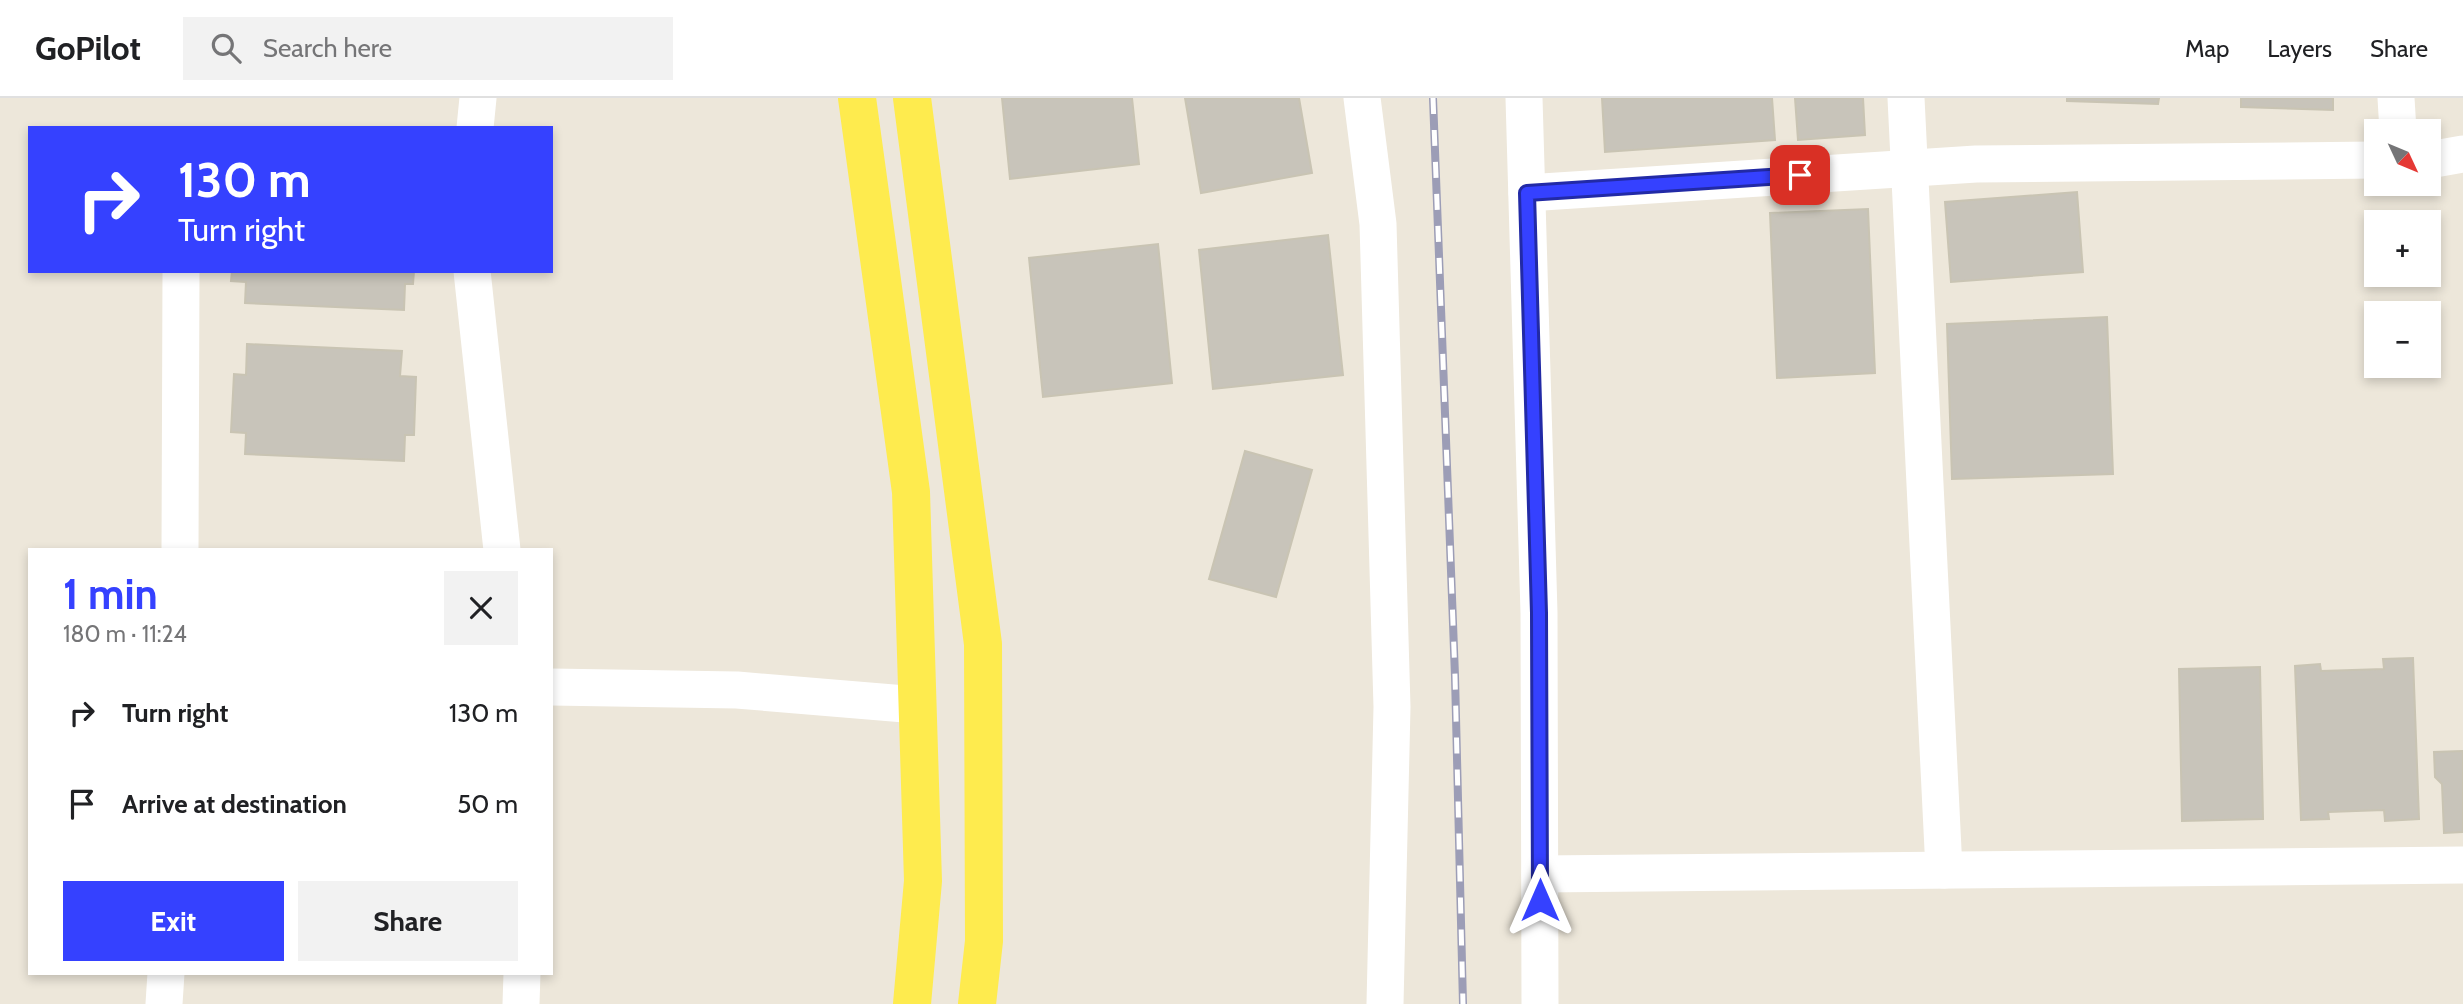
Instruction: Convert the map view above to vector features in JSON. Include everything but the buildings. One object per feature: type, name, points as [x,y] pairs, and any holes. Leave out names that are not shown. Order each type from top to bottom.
[{"type":"main road","points":[[857,98],[911,492],[923,881],[912,1004]]},
{"type":"main road","points":[[912,98],[983,644],[984,941],[977,1004]]},
{"type":"street","points":[[475,126],[478,98]]},
{"type":"street","points":[[1362,98],[1378,223],[1392,707],[1385,1004]]},
{"type":"street","points":[[1524,98],[1539,613],[1540,1004]]},
{"type":"street","points":[[1906,98],[1944,870]]},
{"type":"street","points":[[2396,98],[2397,119]]},
{"type":"street","points":[[2441,158],[2463,154]]},
{"type":"street","points":[[1527,193],[1976,164],[2364,160]]},
{"type":"street","points":[[180,548],[181,273]]},
{"type":"street","points":[[472,273],[502,548]]},
{"type":"street","points":[[553,687],[737,690],[917,705]]},
{"type":"street","points":[[1540,874],[2463,866]]},
{"type":"street","points":[[164,1004],[166,975]]},
{"type":"street","points":[[521,1004],[522,975]]},
{"type":"railway","points":[[1433,98],[1455,676],[1463,1004]]},
{"type":"route","points":[[1540,900],[1539,613],[1527,193],[1800,175]]}]
